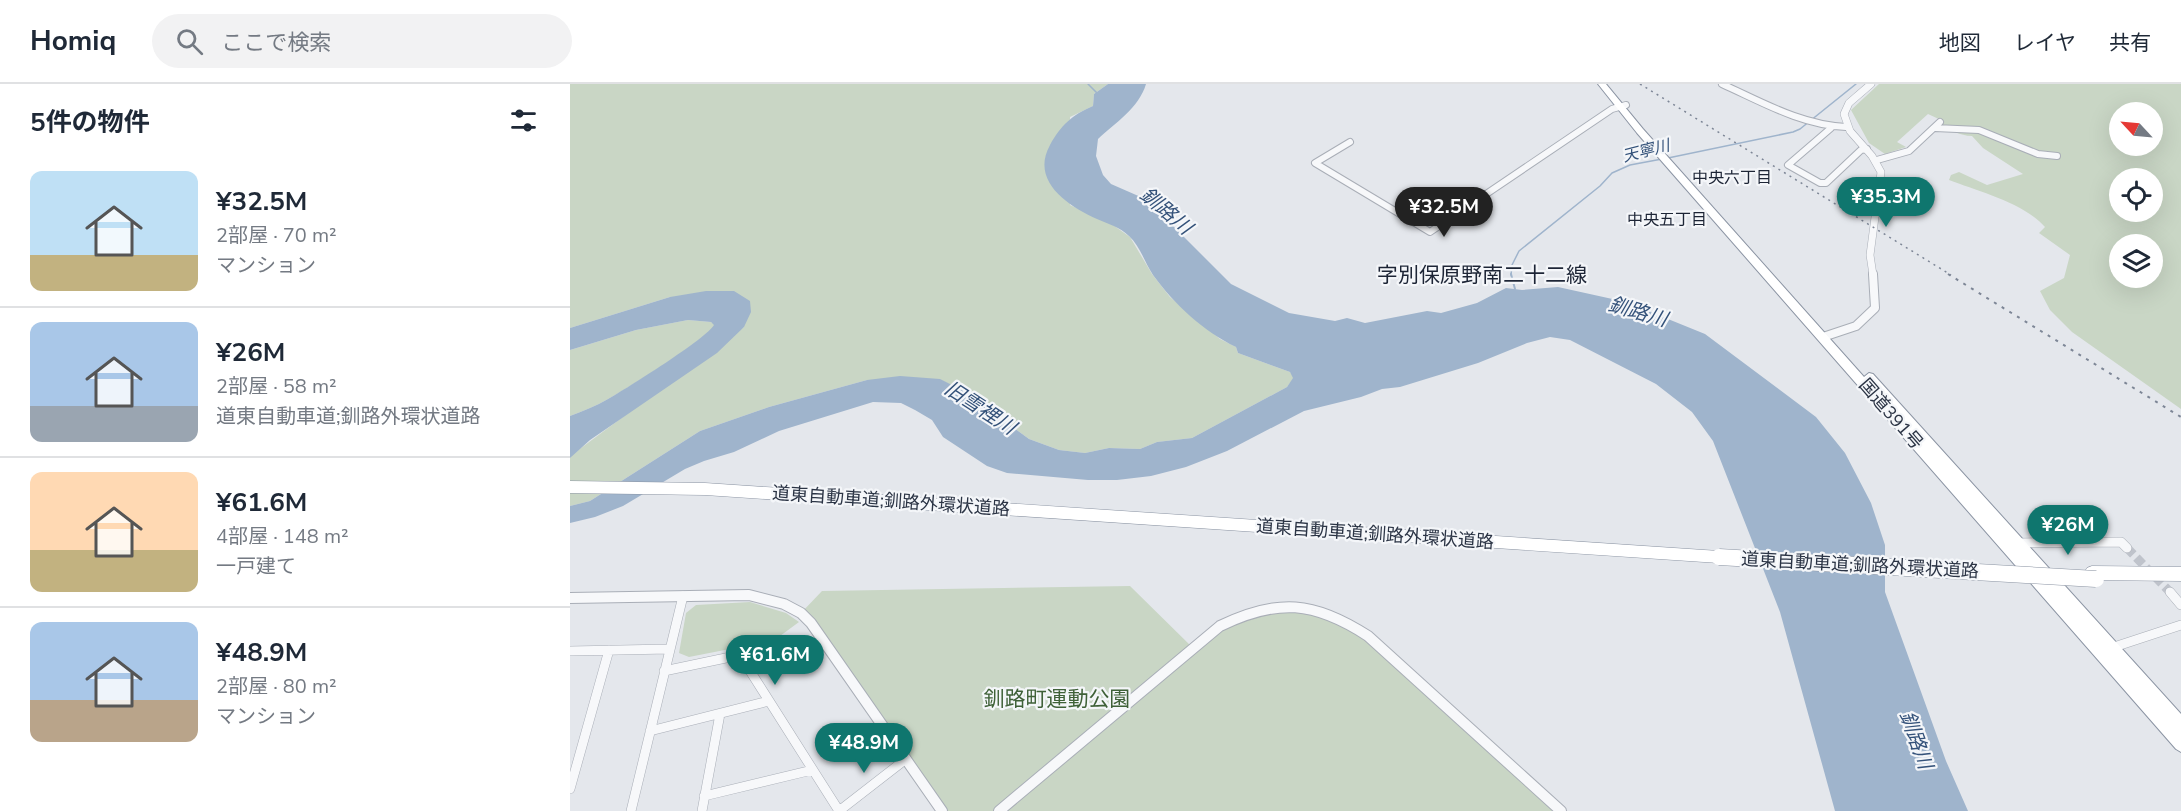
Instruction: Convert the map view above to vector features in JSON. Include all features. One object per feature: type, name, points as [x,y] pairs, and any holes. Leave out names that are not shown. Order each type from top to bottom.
[{"type":"highway","name":"国道391号","points":[[1602,84],[2106,650],[2181,725]]},
{"type":"highway","name":"国道391号","points":[[1828,336],[2018,543],[2181,744]]},
{"type":"highway","name":"道東自動車道;釧路外環状道路","points":[[570,482],[708,485],[1718,554],[2181,580]]},
{"type":"highway","name":"道東自動車道;釧路外環状道路","points":[[570,487],[810,493]]},
{"type":"highway","name":"道東自動車道;釧路外環状道路","points":[[2094,576],[2181,574]]},
{"type":"street","points":[[1722,84],[1805,120],[1831,128],[1846,127]]},
{"type":"street","points":[[1828,336],[1856,326],[1875,308],[1876,298],[1870,255],[1881,172],[1877,160],[1846,127],[1843,117],[1847,105],[1871,84]]},
{"type":"street","points":[[1350,142],[1315,164],[1430,232],[1612,109],[1622,106]]},
{"type":"street","points":[[1877,160],[1909,151],[1940,122]]},
{"type":"street","points":[[1831,128],[1788,165],[1820,183],[1826,183],[1861,150],[1867,149]]},
{"type":"street","points":[[1935,128],[1979,130],[2038,154],[2057,156]]},
{"type":"street","points":[[2018,543],[2121,542],[2127,548]]},
{"type":"street","points":[[2170,592],[2181,604]]},
{"type":"street","points":[[570,598],[749,595],[784,604],[801,613],[942,811]]},
{"type":"street","points":[[631,811],[683,596]]},
{"type":"street","points":[[999,811],[1220,626],[1244,613],[1276,606],[1316,609],[1353,625],[1561,811]]},
{"type":"street","points":[[2106,650],[2181,625]]},
{"type":"street","points":[[570,651],[669,649]]},
{"type":"street","points":[[570,789],[609,650]]},
{"type":"street","points":[[664,671],[740,655],[839,811],[906,759]]},
{"type":"street","points":[[650,731],[769,701]]},
{"type":"street","points":[[702,811],[720,714]]},
{"type":"street","points":[[704,796],[812,770]]},
{"type":"green space","points":[[570,84],[1108,84],[1094,94],[1093,106],[1070,117],[1070,205],[1113,225],[1130,237],[1152,274],[1170,297],[1220,339],[1236,347],[1238,353],[1290,372],[1294,378],[1287,387],[1192,438],[1157,442],[1140,449],[1109,448],[1085,453],[1059,450],[1029,439],[962,390],[867,380],[769,407],[700,431],[590,501],[570,506],[570,458],[573,454],[744,327],[670,297],[570,328]]},
{"type":"green space","points":[[1879,84],[2181,84],[2181,409],[2072,332],[2050,310],[2040,291],[2064,278],[2070,255],[2039,233],[2045,227],[2013,204],[1949,180],[1951,175],[1959,172],[1987,185],[2023,174],[1983,148],[1972,136],[1939,126],[1943,121],[1928,114],[1897,142],[1906,147],[1885,154],[1869,143],[1851,110]]},
{"type":"green space","points":[[688,320],[711,322],[715,325],[698,341],[648,375],[603,402],[570,416],[570,350],[636,330]]},
{"type":"green space","name":"釧路町運動公園","points":[[1130,586],[1193,648],[1220,626],[1276,606],[1341,619],[1561,811],[942,811],[801,613],[822,591]]},
{"type":"green space","points":[[750,602],[786,613],[799,622],[754,655],[745,646],[689,657],[679,653],[686,613],[696,605]]},
{"type":"water","points":[[1108,84],[1146,84],[1143,93],[1132,108],[1098,139],[1096,156],[1103,175],[1111,184],[1143,198],[1156,209],[1231,284],[1289,313],[1335,321],[1347,318],[1365,323],[1427,311],[1441,313],[1477,303],[1506,288],[1522,290],[1558,287],[1626,302],[1705,334],[1816,417],[1845,453],[1871,503],[1885,545],[1885,592],[1946,761],[1968,811],[1835,811],[1780,612],[1713,441],[1692,412],[1656,384],[1570,340],[1550,337],[1527,343],[1478,363],[1400,387],[1382,389],[1361,397],[1304,411],[1227,451],[1186,467],[1151,476],[1117,480],[1088,480],[1007,473],[987,466],[943,437],[932,420],[915,410],[901,403],[873,402],[779,431],[734,452],[685,469],[623,506],[595,517],[570,523],[570,506],[590,501],[700,431],[769,407],[867,380],[900,376],[940,379],[962,390],[1029,439],[1059,450],[1085,453],[1109,448],[1140,449],[1157,442],[1192,438],[1287,387],[1293,378],[1290,372],[1238,353],[1236,347],[1201,325],[1180,307],[1162,286],[1129,236],[1118,228],[1075,207],[1055,191],[1048,181],[1045,158],[1054,138],[1068,121],[1093,106],[1094,94]]},
{"type":"water","points":[[706,291],[734,291],[750,301],[751,312],[744,327],[717,353],[590,440],[570,458],[570,416],[599,404],[631,385],[697,341],[714,325],[711,322],[688,320],[636,330],[570,350],[570,328],[670,297]]},
{"type":"waterway","points":[[1088,84],[1099,95]]},
{"type":"waterway","name":"天寧川","points":[[1668,158],[1793,132],[1800,129],[1856,84]]},
{"type":"waterway","name":"天寧川","points":[[1511,274],[1512,265],[1519,251],[1600,186],[1612,173],[1630,165],[1662,159]]},
{"type":"waterway","name":"天寧川","points":[[1511,274],[1515,289]]},
{"type":"tunnel","points":[[2127,548],[2170,592]]},
{"type":"railway","points":[[1640,84],[1951,275]]},
{"type":"railway","points":[[1948,274],[2181,417]]},
{"type":"district","name":"中央六丁目","points":[[1732,178]]},
{"type":"district","name":"中央五丁目","points":[[1667,220]]},
{"type":"district","name":"字別保原野南二十二線","points":[[1482,275]]},
{"type":"water label","name":"釧路川","points":[[1166,211]]},
{"type":"water label","name":"釧路川","points":[[1638,312]]},
{"type":"water label","name":"旧雪裡川","points":[[980,408]]},
{"type":"water label","name":"釧路川","points":[[1916,740]]}]
